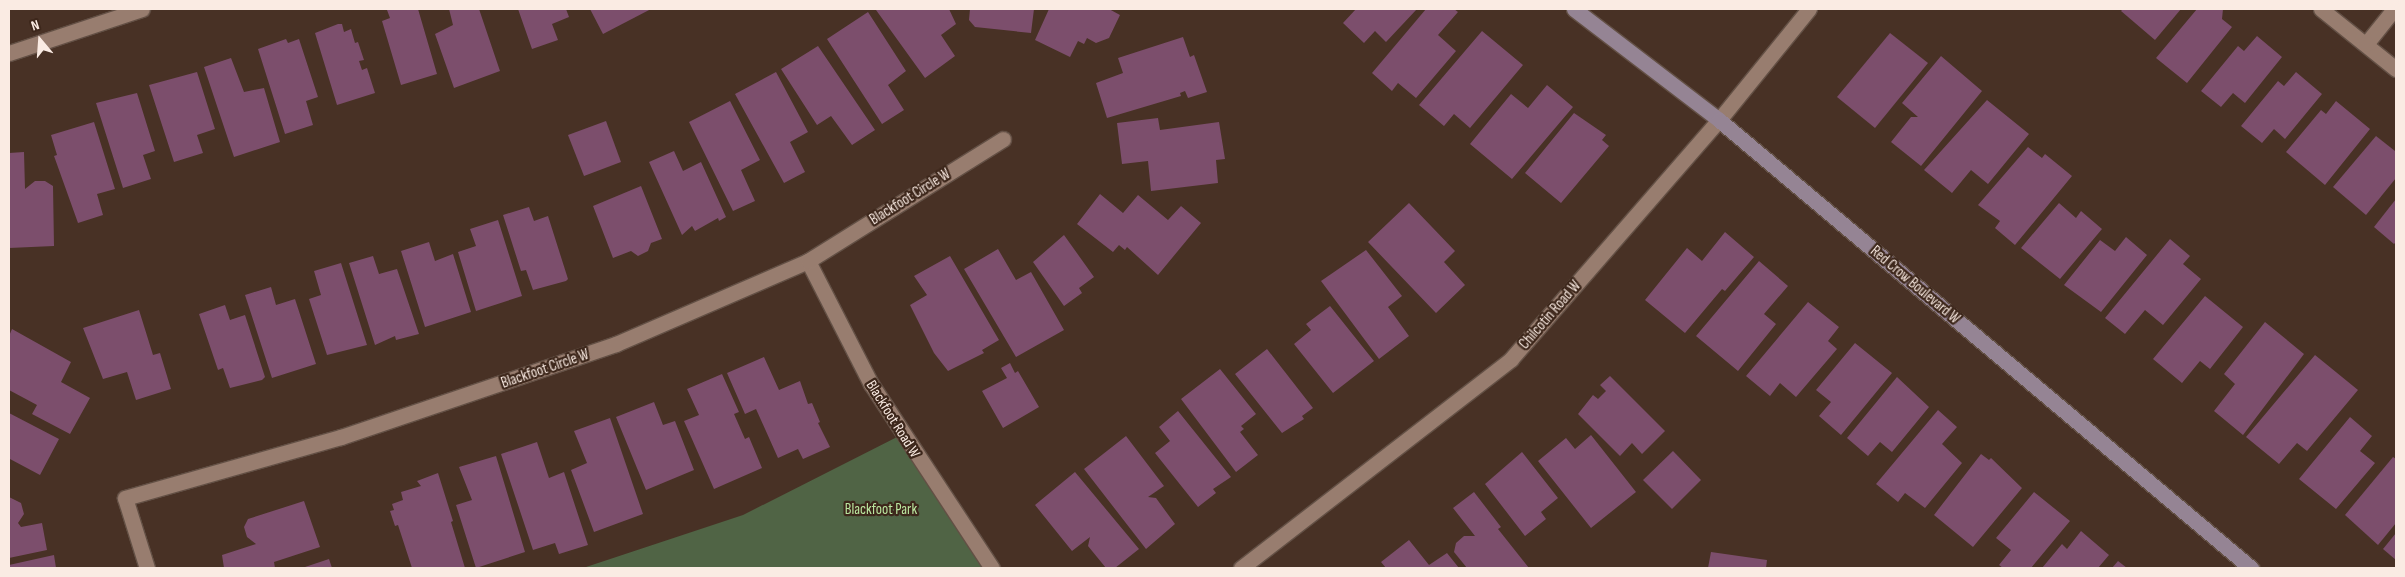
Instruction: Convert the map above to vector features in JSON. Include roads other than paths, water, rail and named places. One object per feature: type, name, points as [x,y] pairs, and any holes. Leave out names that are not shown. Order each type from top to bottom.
[{"type":"street","points":[[9,53],[142,9]]},
{"type":"street","name":"Red Crow Boulevard W","points":[[1574,9],[1719,120],[2251,568]]},
{"type":"street","name":"Chilcotin Road W","points":[[1241,568],[1511,359],[1719,120],[1810,9]]},
{"type":"street","points":[[2321,9],[2396,69]]},
{"type":"street","points":[[2366,44],[2394,9]]},
{"type":"street","name":"Blackfoot Circle W","points":[[147,568],[125,498],[341,437],[536,372],[689,314],[808,260],[1003,139]]},
{"type":"street","name":"Blackfoot Road W","points":[[808,260],[870,384],[992,568]]},
{"type":"park label","name":"Blackfoot Park","points":[[881,510]]}]
